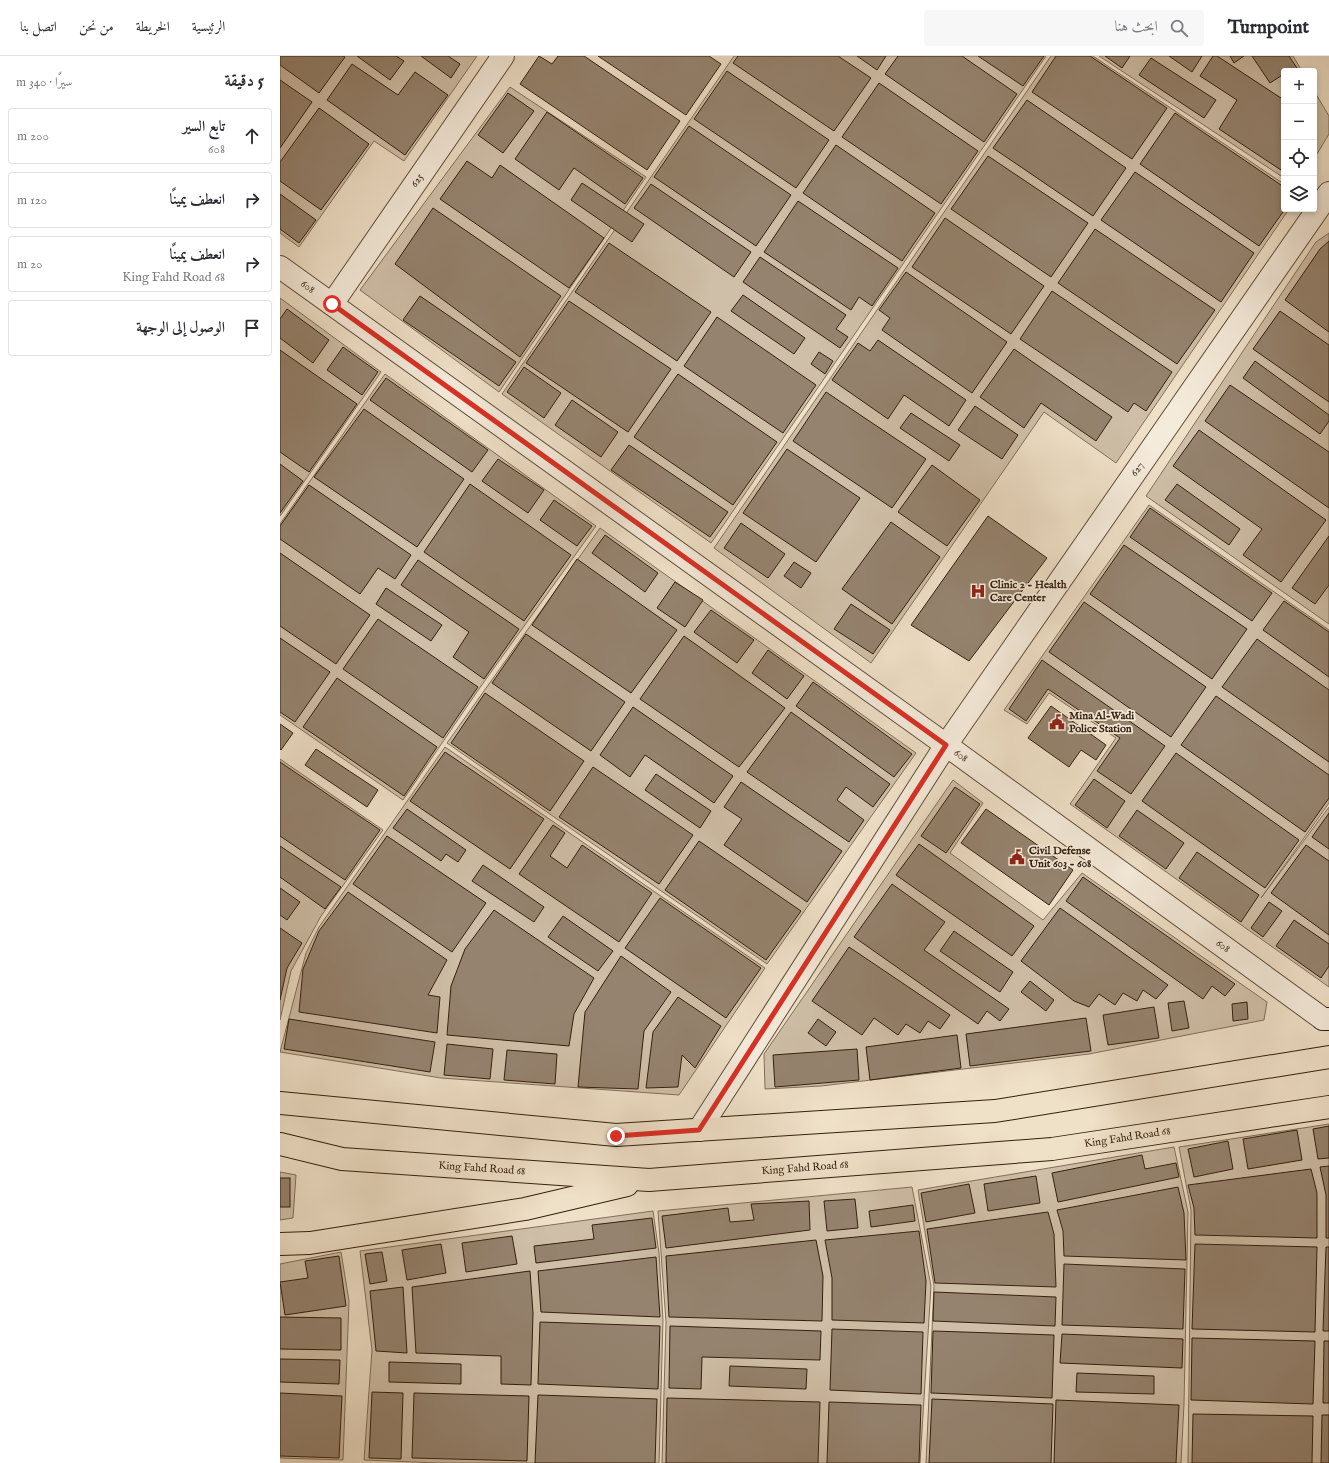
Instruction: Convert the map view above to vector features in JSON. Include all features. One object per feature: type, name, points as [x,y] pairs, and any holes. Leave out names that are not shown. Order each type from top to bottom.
[{"type":"main road","points":[[280,1103],[616,1136],[995,1111],[1329,1057]]},
{"type":"main road","name":"King Fahd Road 68","points":[[280,1144],[342,1159],[649,1180],[1052,1150],[1329,1107]]},
{"type":"main road","points":[[280,1244],[310,1243],[525,1209],[649,1180]]},
{"type":"street","name":"625","points":[[332,304],[503,56]]},
{"type":"street","name":"627","points":[[699,1130],[946,745],[1329,193]]},
{"type":"street","name":"608","points":[[280,267],[1326,1019]]},
{"type":"shaded area","points":[[280,56],[477,56],[404,161],[374,141],[299,247],[280,233]]},
{"type":"shaded area","points":[[734,56],[1046,56],[711,543],[502,394]]},
{"type":"shaded area","points":[[1051,56],[1093,56],[1281,182],[1281,212],[1287,212],[1116,463],[1044,412],[871,663],[714,548]]},
{"type":"shaded area","points":[[1099,56],[1293,56],[1300,68],[1281,68],[1281,176]]},
{"type":"shaded area","points":[[510,87],[646,177],[499,392],[360,290]]},
{"type":"shaded area","points":[[1317,96],[1329,116],[1329,134],[1317,154]]},
{"type":"shaded area","points":[[1329,233],[1329,624],[1146,496],[1316,242]]},
{"type":"shaded area","points":[[280,298],[381,372],[280,516]]},
{"type":"shaded area","points":[[385,374],[596,526],[481,686],[403,800],[280,715],[280,524]]},
{"type":"shaded area","points":[[1149,505],[1329,630],[1329,803],[1261,898],[1329,807],[1329,987],[1070,804],[1116,738],[1049,693],[1027,724],[1004,710]]},
{"type":"shaded area","points":[[600,528],[916,753],[767,964],[447,743]]},
{"type":"shaded area","points":[[445,747],[765,968],[679,1095],[441,1078],[280,1052],[306,953],[319,927]]},
{"type":"shaded area","points":[[280,759],[383,830],[321,916],[291,971],[280,1020]]},
{"type":"shaded area","points":[[953,780],[983,803],[950,853],[1043,920],[1082,873],[1267,1002],[1264,1020],[1089,1054],[821,1086],[765,1089],[764,1054]]},
{"type":"shaded area","points":[[1329,1124],[1329,1463],[1188,1463],[1191,1210],[1179,1147]]},
{"type":"shaded area","points":[[1174,1147],[1188,1212],[1184,1404],[1181,1463],[926,1463],[934,1286],[918,1190]]},
{"type":"shaded area","points":[[280,1172],[296,1175],[293,1218],[280,1220]]},
{"type":"shaded area","points":[[912,1187],[931,1286],[920,1463],[662,1463],[666,1322],[658,1211]]},
{"type":"shaded area","points":[[653,1211],[659,1253],[663,1320],[659,1463],[439,1463],[364,1460],[372,1350],[360,1251]]},
{"type":"shaded area","points":[[341,1252],[349,1301],[343,1460],[280,1458],[280,1264]]},
{"type":"building","points":[[280,56],[345,57],[319,93],[280,65]]},
{"type":"building","points":[[357,56],[396,56],[404,61],[390,80]]},
{"type":"building","points":[[421,56],[448,56],[460,64],[451,78]]},
{"type":"building","points":[[539,56],[552,64],[558,56],[584,56],[680,121],[647,170],[520,84]]},
{"type":"building","points":[[598,56],[709,56],[721,64],[686,115]]},
{"type":"building","points":[[738,56],[838,56],[871,78],[834,131],[733,63]]},
{"type":"building","points":[[857,56],[886,56],[877,70]]},
{"type":"building","points":[[898,56],[962,56],[1017,94],[984,142],[885,74]]},
{"type":"building","points":[[978,56],[1044,56],[1023,86]]},
{"type":"building","points":[[1056,56],[1090,56],[1167,108],[1132,159],[1032,92]]},
{"type":"building","points":[[1105,56],[1130,56],[1122,68]]},
{"type":"building","points":[[1169,56],[1202,56],[1192,72]]},
{"type":"building","points":[[1213,56],[1217,56],[1281,98],[1281,170],[1219,129],[1237,100],[1200,76]]},
{"type":"building","points":[[1230,56],[1244,56],[1234,63]]},
{"type":"building","points":[[1252,56],[1289,56],[1297,68],[1281,68],[1281,76],[1270,83]]},
{"type":"building","points":[[1151,58],[1216,100],[1204,118],[1139,75]]},
{"type":"building","points":[[352,64],[398,95],[415,72],[448,95],[405,155],[327,100]]},
{"type":"building","points":[[727,71],[829,140],[796,188],[694,119]]},
{"type":"building","points":[[280,80],[312,102],[280,148]]},
{"type":"building","points":[[879,83],[978,151],[941,204],[842,137]]},
{"type":"building","points":[[508,93],[534,111],[503,153],[478,135]]},
{"type":"building","points":[[1027,100],[1126,168],[1093,216],[993,148]]},
{"type":"building","points":[[319,108],[369,144],[321,210],[280,181],[280,162]]},
{"type":"building","points":[[547,112],[643,178],[625,204],[574,168],[559,190],[515,159]]},
{"type":"building","points":[[1175,113],[1281,185],[1281,212],[1283,212],[1259,246],[1140,164]]},
{"type":"building","points":[[689,126],[791,195],[756,246],[654,177]]},
{"type":"building","points":[[836,145],[935,213],[902,261],[803,193]]},
{"type":"building","points":[[988,156],[1088,223],[1051,277],[951,209]]},
{"type":"building","points":[[467,161],[492,178],[500,165],[604,238],[569,288],[440,199]]},
{"type":"building","points":[[1135,172],[1254,253],[1221,302],[1101,220]]},
{"type":"building","points":[[582,183],[644,224],[632,242],[571,200]]},
{"type":"building","points":[[651,184],[751,252],[734,277],[634,208]]},
{"type":"building","points":[[280,194],[316,220],[299,243],[280,229]]},
{"type":"building","points":[[798,201],[898,268],[872,306],[859,297],[851,310],[764,252]]},
{"type":"building","points":[[433,208],[561,296],[520,357],[395,264]]},
{"type":"building","points":[[945,218],[1044,286],[1011,334],[912,267]]},
{"type":"building","points":[[1095,229],[1215,310],[1177,364],[1058,283]]},
{"type":"building","points":[[1329,241],[1329,332],[1285,300],[1320,249]]},
{"type":"building","points":[[609,243],[711,312],[677,361],[575,292]]},
{"type":"building","points":[[760,257],[846,315],[836,329],[848,337],[840,348],[743,282]]},
{"type":"building","points":[[906,272],[1007,342],[972,393],[882,330],[890,318],[879,310]]},
{"type":"building","points":[[1052,291],[1172,372],[1146,411],[1134,403],[1128,412],[1020,339]]},
{"type":"building","points":[[743,295],[805,338],[794,354],[731,311]]},
{"type":"building","points":[[420,296],[516,362],[499,386],[403,320]]},
{"type":"building","points":[[569,301],[671,369],[628,432],[526,363]]},
{"type":"building","points":[[287,309],[329,340],[313,363],[280,338],[280,319]]},
{"type":"building","points":[[1280,311],[1329,345],[1329,402],[1253,349]]},
{"type":"building","points":[[717,317],[816,385],[783,433],[684,366]]},
{"type":"building","points":[[878,340],[966,400],[949,426],[904,395],[888,419],[832,380],[858,343],[870,351]]},
{"type":"building","points":[[343,347],[378,372],[362,395],[327,370]]},
{"type":"building","points":[[1014,349],[1112,417],[1096,441],[1041,403],[1024,428],[980,397]]},
{"type":"building","points":[[280,350],[357,404],[309,472],[280,452]]},
{"type":"building","points":[[819,352],[833,361],[825,374],[811,364]]},
{"type":"building","points":[[1255,361],[1329,415],[1329,421],[1320,434],[1243,378]]},
{"type":"building","points":[[524,367],[561,393],[544,418],[507,392]]},
{"type":"building","points":[[678,374],[777,442],[733,505],[634,437]]},
{"type":"building","points":[[386,378],[488,450],[472,472],[370,400]]},
{"type":"building","points":[[1230,385],[1329,452],[1329,508],[1205,421]]},
{"type":"building","points":[[826,392],[926,459],[892,508],[793,441]]},
{"type":"building","points":[[572,400],[618,432],[601,457],[555,425]]},
{"type":"building","points":[[975,406],[1018,435],[1002,459],[958,430]]},
{"type":"building","points":[[364,409],[464,479],[417,547],[314,477]]},
{"type":"building","points":[[911,413],[960,445],[949,461],[900,428]]},
{"type":"building","points":[[1199,430],[1326,520],[1281,582],[1243,555],[1262,529],[1173,466]]},
{"type":"building","points":[[629,445],[728,512],[710,537],[611,470]]},
{"type":"building","points":[[787,449],[860,498],[816,562],[743,513]]},
{"type":"building","points":[[498,459],[544,490],[528,513],[482,481]]},
{"type":"building","points":[[280,464],[303,481],[280,513]]},
{"type":"building","points":[[932,465],[980,500],[947,546],[898,512]]},
{"type":"building","points":[[470,484],[571,555],[524,621],[424,552]]},
{"type":"building","points":[[1177,484],[1240,529],[1229,545],[1165,500]]},
{"type":"building","points":[[309,485],[411,555],[395,579],[378,568],[360,594],[280,539],[280,526]]},
{"type":"building","points":[[554,500],[592,526],[577,546],[540,520]]},
{"type":"building","points":[[1150,508],[1272,593],[1252,621],[1130,537]]},
{"type":"building","name":"Clinic 2 - Health Care Center","points":[[988,516],[1047,558],[969,661],[911,625]]},
{"type":"building","points":[[891,522],[940,557],[892,624],[842,589]]},
{"type":"building","points":[[741,523],[785,554],[768,578],[724,548]]},
{"type":"building","points":[[605,535],[658,573],[645,592],[592,553]]},
{"type":"building","points":[[1329,536],[1329,585],[1315,604],[1292,588]]},
{"type":"building","points":[[1124,545],[1247,629],[1212,679],[1090,594]]},
{"type":"building","points":[[280,553],[370,615],[336,664],[280,626]]},
{"type":"building","points":[[577,559],[677,630],[631,693],[532,625]]},
{"type":"building","points":[[418,560],[519,629],[484,679],[453,657],[469,632],[401,585]]},
{"type":"building","points":[[794,562],[811,573],[801,588],[784,576]]},
{"type":"building","points":[[675,582],[703,600],[685,627],[657,608]]},
{"type":"building","points":[[386,588],[442,625],[431,641],[376,604]]},
{"type":"building","points":[[1284,601],[1329,632],[1329,677],[1263,630]]},
{"type":"building","points":[[1084,602],[1206,687],[1171,737],[1049,652]]},
{"type":"building","points":[[851,604],[890,630],[873,654],[834,629]]},
{"type":"building","points":[[711,610],[754,640],[737,663],[694,632]]},
{"type":"building","points":[[378,619],[478,687],[443,738],[343,669]]},
{"type":"building","points":[[526,634],[625,702],[591,751],[492,683]]},
{"type":"building","points":[[684,636],[785,708],[739,767],[640,699]]},
{"type":"building","points":[[280,638],[330,672],[295,722],[280,712]]},
{"type":"building","points":[[1257,639],[1329,690],[1329,762],[1222,687]]},
{"type":"building","points":[[768,650],[804,676],[787,699],[752,673]]},
{"type":"building","points":[[1042,660],[1165,746],[1131,794],[1097,771],[1120,738],[1048,689],[1026,721],[1009,709]]},
{"type":"building","points":[[337,678],[437,747],[404,796],[303,727]]},
{"type":"building","points":[[813,682],[912,754],[894,777],[796,706]]},
{"type":"building","points":[[485,693],[584,761],[550,811],[451,743]]},
{"type":"building","points":[[1216,696],[1329,775],[1329,798],[1305,832],[1181,745]]},
{"type":"building","name":"Mina Al-Wadi Police Station","points":[[1051,706],[1106,745],[1096,760],[1081,750],[1069,767],[1028,738]]},
{"type":"building","points":[[633,707],[733,776],[714,803],[645,755],[630,777],[600,755]]},
{"type":"building","points":[[791,712],[890,784],[873,807],[846,787],[837,800],[864,820],[849,842],[747,772]]},
{"type":"building","points":[[280,724],[293,733],[281,750],[280,749]]},
{"type":"building","points":[[316,749],[378,790],[367,807],[305,765]]},
{"type":"building","points":[[445,752],[544,819],[510,869],[410,801]]},
{"type":"building","points":[[1176,753],[1299,840],[1265,888],[1142,801]]},
{"type":"building","points":[[280,762],[380,830],[345,880],[280,836]]},
{"type":"building","points":[[593,767],[693,835],[659,884],[559,817]]},
{"type":"building","points":[[656,774],[711,811],[700,828],[645,790]]},
{"type":"building","points":[[1094,779],[1125,801],[1107,828],[1075,805]]},
{"type":"building","points":[[741,782],[842,851],[807,902],[724,845],[742,819],[724,807]]},
{"type":"building","points":[[955,787],[980,804],[946,853],[921,836]]},
{"type":"building","points":[[407,809],[466,850],[458,862],[446,854],[441,861],[393,828]]},
{"type":"building","name":"Civil Defense Unit 603 - 608","points":[[986,809],[1073,870],[1049,905],[961,843]]},
{"type":"building","points":[[1137,810],[1184,843],[1166,869],[1119,836]]},
{"type":"building","points":[[1329,813],[1329,849],[1312,837]]},
{"type":"building","points":[[553,825],[565,833],[550,856],[567,868],[582,845],[652,893],[619,942],[519,874]]},
{"type":"building","points":[[387,836],[486,903],[452,952],[353,884]]},
{"type":"building","points":[[699,841],[801,911],[766,960],[665,890]]},
{"type":"building","points":[[919,844],[1034,926],[1012,956],[896,875]]},
{"type":"building","points":[[1306,845],[1329,861],[1329,935],[1271,893]]},
{"type":"building","points":[[280,846],[341,887],[325,909],[280,877]]},
{"type":"building","points":[[1197,852],[1259,895],[1241,922],[1179,878]]},
{"type":"building","points":[[483,865],[544,907],[534,922],[472,881]]},
{"type":"building","points":[[1083,877],[1235,984],[1225,996],[1212,986],[1203,999],[1066,901]]},
{"type":"building","points":[[892,884],[945,922],[924,950],[1009,1009],[1000,1021],[987,1011],[978,1024],[854,937]]},
{"type":"building","points":[[280,888],[300,902],[287,920],[280,915]]},
{"type":"building","points":[[348,892],[447,960],[428,995],[440,997],[437,1033],[299,1012],[303,969],[319,931]]},
{"type":"building","points":[[660,898],[761,968],[726,1018],[625,948]]},
{"type":"building","points":[[1269,902],[1282,911],[1263,937],[1251,928]]},
{"type":"building","points":[[1060,908],[1168,985],[1156,999],[1143,990],[1137,1001],[1123,993],[1115,1005],[1099,994],[1089,1007],[1074,1001],[1021,961]]},
{"type":"building","points":[[494,910],[594,978],[574,1014],[569,1046],[447,1035],[451,986],[465,949]]},
{"type":"building","points":[[563,916],[613,951],[598,971],[548,937]]},
{"type":"building","points":[[1294,920],[1329,944],[1329,966],[1321,978],[1276,946]]},
{"type":"building","points":[[280,928],[302,943],[287,968],[280,1000]]},
{"type":"building","points":[[954,931],[1013,972],[1000,992],[940,951]]},
{"type":"building","points":[[849,947],[950,1015],[940,1029],[928,1021],[920,1033],[906,1024],[898,1035],[874,1018],[862,1035],[812,1001]]},
{"type":"building","points":[[621,956],[671,992],[644,1031],[638,1089],[578,1087],[585,1012]]},
{"type":"building","points":[[1030,981],[1054,1000],[1046,1011],[1021,992]]},
{"type":"building","points":[[678,997],[721,1026],[695,1068],[682,1055],[678,1087],[646,1088],[653,1032]]},
{"type":"building","points":[[1184,1001],[1189,1028],[1172,1031],[1168,1003]]},
{"type":"building","points":[[1247,1002],[1248,1019],[1233,1021],[1232,1004]]},
{"type":"building","points":[[1154,1007],[1159,1038],[1108,1045],[1103,1015]]},
{"type":"building","points":[[1086,1018],[1091,1051],[970,1066],[966,1034]]},
{"type":"building","points":[[289,1019],[435,1042],[430,1072],[284,1049]]},
{"type":"building","points":[[818,1019],[836,1032],[826,1046],[808,1033]]},
{"type":"building","points":[[957,1035],[961,1068],[870,1080],[866,1047]]},
{"type":"building","points":[[447,1044],[493,1049],[490,1079],[444,1075]]},
{"type":"building","points":[[857,1049],[859,1080],[775,1087],[773,1055]]},
{"type":"building","points":[[507,1050],[557,1054],[555,1084],[504,1080]]},
{"type":"building","points":[[1329,1126],[1329,1158],[1318,1159],[1313,1129]]},
{"type":"building","points":[[1297,1130],[1302,1160],[1248,1169],[1243,1139]]},
{"type":"building","points":[[1228,1141],[1233,1169],[1194,1177],[1188,1149]]},
{"type":"building","points":[[1142,1155],[1145,1169],[1176,1163],[1179,1177],[1058,1202],[1052,1173]]},
{"type":"building","points":[[1329,1166],[1329,1238],[1326,1238],[1326,1195],[1320,1167]]},
{"type":"building","points":[[1311,1169],[1317,1193],[1317,1238],[1195,1235],[1194,1208],[1188,1185]]},
{"type":"building","points":[[1036,1176],[1040,1203],[988,1211],[984,1184]]},
{"type":"building","points":[[280,1178],[290,1178],[290,1207],[280,1207]]},
{"type":"building","points":[[969,1184],[975,1213],[926,1222],[921,1193]]},
{"type":"building","points":[[1178,1187],[1184,1213],[1186,1260],[1064,1256],[1063,1231],[1057,1210]]},
{"type":"building","points":[[855,1199],[858,1228],[827,1231],[824,1201]]},
{"type":"building","points":[[809,1201],[810,1230],[666,1248],[662,1216],[728,1208],[730,1222],[754,1220],[751,1204]]},
{"type":"building","points":[[913,1205],[915,1221],[871,1227],[869,1211]]},
{"type":"building","points":[[1048,1212],[1054,1234],[1056,1287],[935,1283],[927,1229]]},
{"type":"building","points":[[652,1218],[656,1248],[536,1263],[534,1246],[594,1239],[592,1225]]},
{"type":"building","points":[[919,1231],[926,1281],[924,1323],[832,1320],[832,1278],[825,1240]]},
{"type":"building","points":[[512,1236],[517,1264],[466,1272],[462,1243]]},
{"type":"building","points":[[816,1240],[823,1276],[822,1321],[669,1317],[666,1256]]},
{"type":"building","points":[[441,1244],[446,1273],[407,1280],[402,1250]]},
{"type":"building","points":[[1195,1244],[1317,1247],[1315,1332],[1192,1329]]},
{"type":"building","points":[[1326,1247],[1329,1247],[1329,1331],[1323,1331]]},
{"type":"building","points":[[382,1252],[387,1281],[370,1284],[365,1254]]},
{"type":"building","points":[[339,1256],[346,1306],[285,1315],[280,1282],[308,1278],[305,1261]]},
{"type":"building","points":[[656,1257],[660,1317],[541,1312],[538,1271]]},
{"type":"building","points":[[1064,1264],[1185,1269],[1183,1329],[1062,1325]]},
{"type":"building","points":[[530,1271],[533,1313],[531,1385],[501,1384],[501,1356],[416,1353],[412,1287]]},
{"type":"building","points":[[403,1287],[407,1353],[376,1351],[370,1291]]},
{"type":"building","points":[[934,1292],[1056,1297],[1055,1326],[933,1321]]},
{"type":"building","points":[[280,1317],[341,1318],[341,1350],[280,1349]]},
{"type":"building","points":[[540,1322],[660,1326],[658,1389],[538,1384]]},
{"type":"building","points":[[670,1326],[821,1331],[820,1360],[702,1357],[701,1389],[669,1388]]},
{"type":"building","points":[[832,1329],[923,1332],[921,1394],[830,1390]]},
{"type":"building","points":[[933,1331],[1054,1335],[1052,1398],[931,1393]]},
{"type":"building","points":[[1062,1334],[1183,1339],[1182,1368],[1060,1363]]},
{"type":"building","points":[[1192,1338],[1315,1341],[1313,1404],[1191,1400]]},
{"type":"building","points":[[1324,1341],[1329,1341],[1329,1403],[1323,1403]]},
{"type":"building","points":[[280,1359],[340,1360],[339,1384],[280,1382]]},
{"type":"building","points":[[389,1362],[461,1364],[461,1384],[389,1382]]},
{"type":"building","points":[[730,1366],[807,1369],[806,1389],[729,1386]]},
{"type":"building","points":[[1077,1373],[1154,1376],[1154,1394],[1076,1392]]},
{"type":"building","points":[[372,1392],[403,1393],[401,1459],[369,1458]]},
{"type":"building","points":[[280,1393],[342,1396],[339,1458],[280,1456]]},
{"type":"building","points":[[414,1393],[529,1396],[527,1461],[412,1458]]},
{"type":"building","points":[[538,1395],[657,1399],[655,1463],[535,1463]]},
{"type":"building","points":[[667,1398],[820,1402],[818,1463],[666,1463]]},
{"type":"building","points":[[932,1399],[1053,1404],[1051,1463],[929,1463]]},
{"type":"building","points":[[1056,1400],[1179,1405],[1176,1463],[1054,1463]]},
{"type":"building","points":[[829,1402],[921,1405],[919,1463],[827,1463]]},
{"type":"building","points":[[1193,1414],[1313,1416],[1312,1463],[1192,1463]]},
{"type":"building","points":[[1322,1415],[1329,1415],[1329,1463],[1321,1463]]},
{"type":"place","name":"Clinic 2 - Health Care Center","points":[[978,591]]},
{"type":"place","name":"Mina Al-Wadi Police Station","points":[[1057,722]]},
{"type":"place","name":"Civil Defense Unit 603 - 608","points":[[1017,857]]},
{"type":"route","points":[[332,304],[946,745],[699,1130],[616,1136]]}]
